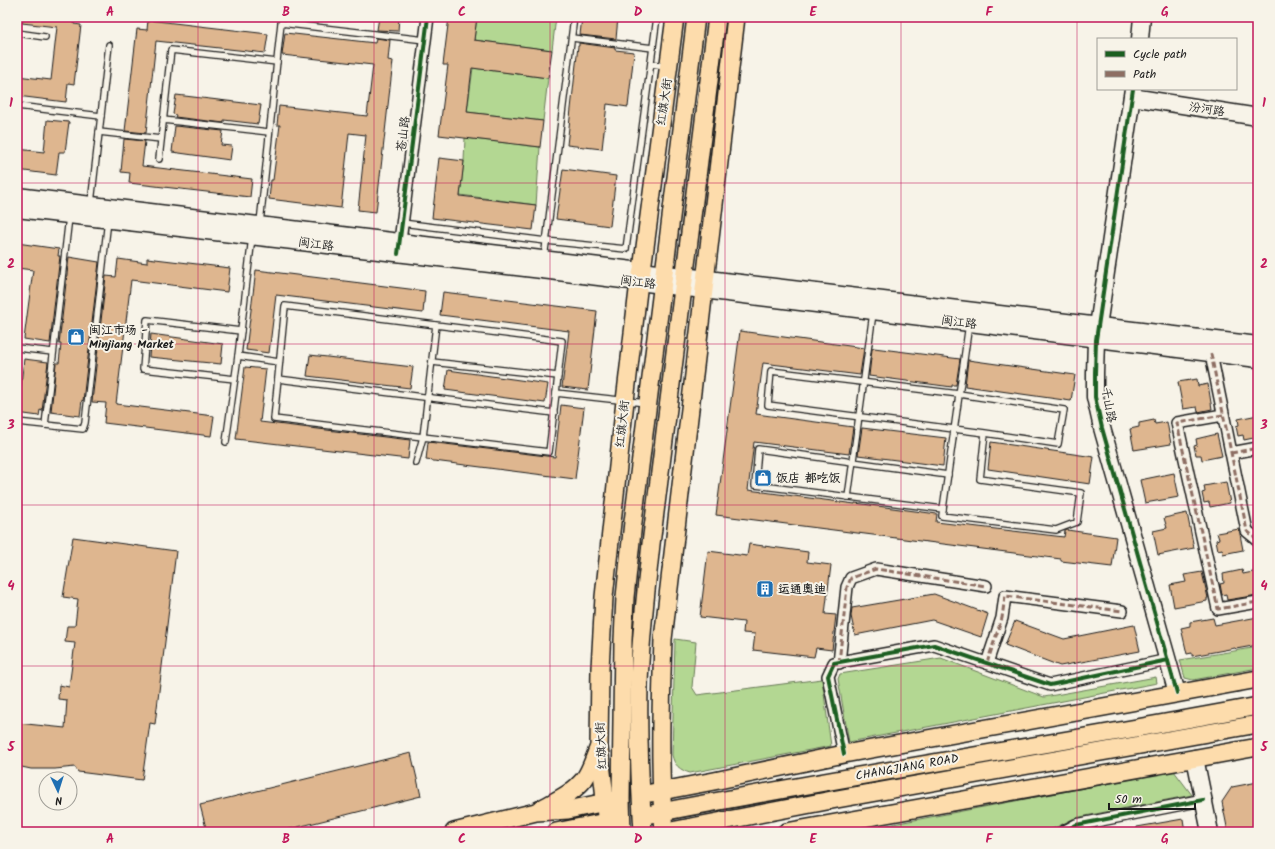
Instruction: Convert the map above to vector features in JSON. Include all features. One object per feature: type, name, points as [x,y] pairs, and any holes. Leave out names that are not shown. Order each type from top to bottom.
[{"type":"main road","name":"红旗大街","points":[[613,801],[604,788],[599,747],[600,668],[604,597],[640,276],[675,17]]},
{"type":"main road","name":"红旗大街","points":[[614,826],[613,801],[625,597],[696,17]]},
{"type":"main road","points":[[643,824],[639,685],[643,622],[683,281],[717,17]]},
{"type":"main road","points":[[665,832],[662,790],[661,723],[663,639],[736,17]]},
{"type":"main road","points":[[1140,38],[1142,17]]},
{"type":"main road","name":"汾河路","points":[[1132,93],[1258,117]]},
{"type":"main road","name":"千山路","points":[[1132,93],[1097,333],[1094,373],[1096,397],[1102,428],[1177,693]]},
{"type":"main road","name":"闽江路","points":[[17,196],[90,211],[256,233]]},
{"type":"main road","name":"闽江路","points":[[17,209],[69,215],[90,211],[108,220],[256,233],[543,264],[683,281],[873,311],[969,323],[1258,345]]},
{"type":"main road","name":"闽江路","points":[[704,284],[1097,333],[1211,354],[1258,360]]},
{"type":"main road","points":[[454,832],[536,812],[568,810],[844,754],[1258,679]]},
{"type":"main road","name":"CHANGJIANG ROAD","points":[[556,832],[643,824],[663,812],[846,778],[1151,726],[1258,706]]},
{"type":"main road","name":"CHANGJIANG ROAD","points":[[665,832],[837,799],[1258,724]]},
{"type":"main road","points":[[536,812],[579,785],[590,769],[599,747]]},
{"type":"main road","points":[[786,832],[1258,747]]},
{"type":"main road","points":[[662,755],[671,772],[681,779],[694,782],[714,781]]},
{"type":"main road","points":[[1195,758],[1210,832]]},
{"type":"street","name":"苍山路","points":[[399,248],[428,17]]},
{"type":"street","points":[[1211,354],[1247,531],[1258,540]]},
{"type":"street","points":[[1223,415],[1177,423],[1218,609],[1258,602]]},
{"type":"street","points":[[1231,453],[1258,448]]},
{"type":"street","points":[[839,663],[847,587],[851,578],[876,569],[986,586]]},
{"type":"street","points":[[986,663],[1002,618],[1005,596],[1122,611]]},
{"type":"street","points":[[844,754],[828,676],[834,664],[934,645],[1050,685],[1168,660]]},
{"type":"street","points":[[1063,832],[1076,825],[1203,800]]},
{"type":"lane","points":[[543,264],[574,17]]},
{"type":"lane","points":[[402,223],[626,250],[657,17]]},
{"type":"lane","points":[[226,442],[256,233],[281,22],[425,40]]},
{"type":"lane","points":[[17,33],[45,36]]},
{"type":"lane","points":[[572,38],[653,48]]},
{"type":"lane","points":[[90,211],[108,46]]},
{"type":"lane","points":[[159,159],[171,50],[276,62]]},
{"type":"lane","points":[[651,64],[669,67]]},
{"type":"lane","points":[[17,106],[101,116]]},
{"type":"lane","points":[[163,120],[269,132]]},
{"type":"lane","points":[[99,132],[161,139]]},
{"type":"lane","points":[[45,425],[69,215]]},
{"type":"lane","points":[[17,422],[83,429],[85,423],[108,220]]},
{"type":"lane","points":[[285,306],[562,341],[549,452],[274,419],[279,362],[285,306]]},
{"type":"lane","points":[[848,497],[873,311]]},
{"type":"lane","points":[[235,380],[143,369],[147,320],[241,331]]},
{"type":"lane","points":[[969,323],[942,516],[1056,530],[1077,522],[1081,493],[980,479],[985,433]]},
{"type":"lane","points":[[416,463],[423,437],[436,325]]},
{"type":"lane","points":[[17,348],[53,352]]},
{"type":"lane","points":[[238,356],[279,362]]},
{"type":"lane","points":[[432,362],[558,376]]},
{"type":"lane","points":[[771,371],[959,394],[1064,410],[1058,444],[859,416],[768,405],[771,371]]},
{"type":"lane","points":[[278,379],[554,413]]},
{"type":"lane","points":[[556,393],[625,400],[648,404]]},
{"type":"lane","points":[[943,509],[755,484],[758,449],[948,475]]},
{"type":"green space","points":[[477,17],[556,17],[552,50],[474,40]]},
{"type":"green space","points":[[473,68],[548,78],[543,121],[467,112]]},
{"type":"green space","points":[[465,138],[540,147],[536,205],[460,195]]},
{"type":"green space","points":[[675,639],[696,642],[692,687],[697,695],[822,679],[831,746],[690,773],[680,769],[674,762],[672,755]]},
{"type":"green space","points":[[1258,647],[1258,668],[1193,680],[1185,678],[1180,660]]},
{"type":"green space","points":[[941,658],[1044,697],[1156,677],[1157,683],[849,742],[838,679],[840,674]]},
{"type":"green space","points":[[1174,771],[1192,795],[1075,818],[1046,832],[851,832]]},
{"type":"building","points":[[23,17],[75,17],[74,24],[81,25],[74,84],[68,83],[66,102],[17,96],[17,76],[51,80],[57,27],[22,23]]},
{"type":"building","points":[[379,17],[399,17],[398,31],[377,30]]},
{"type":"building","points":[[449,17],[477,17],[474,40],[552,50],[548,78],[472,68],[467,112],[543,121],[540,147],[439,135],[448,65],[443,65]]},
{"type":"building","points":[[582,17],[618,17],[616,39],[580,35]]},
{"type":"building","points":[[148,20],[268,34],[265,53],[156,41],[146,133],[125,131],[137,29],[147,30]]},
{"type":"building","points":[[285,33],[375,43],[376,38],[390,40],[388,60],[393,61],[376,212],[358,210],[366,135],[349,133],[341,208],[269,199],[280,125],[277,125],[279,106],[367,116],[373,65],[282,55]]},
{"type":"building","points":[[579,43],[634,52],[628,107],[607,104],[602,149],[567,145]]},
{"type":"building","points":[[176,95],[261,105],[258,124],[224,120],[224,123],[175,117],[176,115],[173,114]]},
{"type":"building","points":[[47,120],[69,122],[65,152],[59,152],[56,175],[17,170],[17,149],[44,152]]},
{"type":"building","points":[[175,126],[223,131],[221,145],[232,146],[230,160],[172,152]]},
{"type":"building","points":[[124,139],[145,141],[142,166],[252,179],[250,197],[129,183],[130,173],[121,172]]},
{"type":"building","points":[[439,158],[464,161],[460,196],[536,205],[533,230],[432,218]]},
{"type":"building","points":[[563,169],[616,176],[610,226],[556,219]]},
{"type":"building","points":[[17,243],[59,249],[58,256],[60,256],[50,343],[24,339],[33,270],[17,268]]},
{"type":"building","name":"闽江市场 - Minjiang Market","points":[[69,257],[99,262],[80,416],[51,412],[56,363],[59,363],[61,344],[59,344]]},
{"type":"building","points":[[147,258],[230,268],[227,292],[131,280],[116,404],[214,416],[211,436],[104,423],[106,403],[92,402],[106,276],[116,277],[118,259],[147,263]]},
{"type":"building","points":[[256,270],[425,291],[423,313],[276,295],[269,353],[246,350]]},
{"type":"building","points":[[443,292],[597,311],[588,390],[562,387],[569,331],[440,315]]},
{"type":"building","points":[[740,331],[864,348],[860,375],[763,363],[756,414],[853,427],[849,454],[754,442],[748,490],[937,514],[936,522],[1064,537],[1065,531],[1067,530],[1116,537],[1112,567],[1061,561],[1061,559],[716,515]]},
{"type":"building","points":[[151,334],[223,344],[221,364],[149,357]]},
{"type":"building","points":[[874,348],[960,359],[956,385],[952,385],[952,387],[869,376],[872,349]]},
{"type":"building","points":[[310,355],[413,367],[410,388],[307,376]]},
{"type":"building","points":[[24,359],[48,362],[42,411],[40,410],[39,416],[17,413],[17,391],[20,392]]},
{"type":"building","points":[[968,360],[1075,375],[1071,401],[965,386]]},
{"type":"building","points":[[245,367],[266,369],[260,422],[410,440],[408,459],[236,439]]},
{"type":"building","points":[[448,370],[548,384],[545,403],[445,390]]},
{"type":"building","points":[[1197,379],[1198,386],[1208,384],[1212,409],[1198,412],[1197,407],[1183,409],[1178,382]]},
{"type":"building","points":[[561,405],[584,408],[575,479],[426,460],[428,442],[555,457]]},
{"type":"building","points":[[1258,415],[1258,437],[1244,440],[1243,435],[1238,436],[1236,426],[1239,425],[1238,419]]},
{"type":"building","points":[[1154,420],[1155,424],[1167,422],[1171,444],[1134,450],[1130,429],[1139,427],[1139,423]]},
{"type":"building","points":[[862,428],[946,438],[943,466],[858,455]]},
{"type":"building","points":[[1217,434],[1222,456],[1202,460],[1201,455],[1196,455],[1194,446],[1197,445],[1196,439]]},
{"type":"building","points":[[991,442],[1094,457],[1090,484],[988,469]]},
{"type":"building","points":[[1174,473],[1179,497],[1145,503],[1140,480]]},
{"type":"building","points":[[1226,482],[1230,503],[1210,507],[1209,502],[1204,503],[1202,493],[1205,492],[1204,486]]},
{"type":"building","points":[[1187,513],[1194,548],[1158,555],[1153,531],[1167,528],[1164,518]]},
{"type":"building","points":[[1239,529],[1243,550],[1223,554],[1222,549],[1218,550],[1216,540],[1219,539],[1217,533]]},
{"type":"building","points":[[73,537],[176,551],[155,724],[150,723],[142,780],[78,772],[75,767],[31,769],[17,766],[17,723],[65,728],[67,700],[58,699],[59,685],[69,687],[75,643],[65,642],[67,626],[75,626],[78,599],[63,597]]},
{"type":"building","name":"运通奥迪","points":[[749,544],[808,552],[807,562],[831,565],[825,614],[836,615],[832,650],[816,648],[814,657],[753,650],[755,634],[743,633],[744,622],[700,617],[708,551],[747,556]]},
{"type":"building","points":[[1242,570],[1243,574],[1258,571],[1258,595],[1227,600],[1226,594],[1222,595],[1220,584],[1224,583],[1223,574]]},
{"type":"building","points":[[1202,572],[1208,598],[1207,601],[1174,607],[1170,585],[1186,582],[1184,575]]},
{"type":"building","points":[[934,594],[988,614],[981,637],[932,620],[855,635],[851,616],[852,608]]},
{"type":"building","points":[[1258,617],[1258,645],[1192,656],[1192,653],[1187,654],[1181,628],[1190,626],[1190,622],[1213,618],[1215,625]]},
{"type":"building","points":[[1015,621],[1064,639],[1134,625],[1140,651],[1060,666],[1005,645]]},
{"type":"building","points":[[411,753],[421,796],[278,832],[207,832],[200,805]]},
{"type":"building","points":[[1258,782],[1258,832],[1228,832],[1222,802],[1232,787]]},
{"type":"building","points":[[1183,819],[1185,832],[1137,832],[1137,827]]},
{"type":"marked path","points":[[1211,354],[1247,531],[1258,540]]},
{"type":"marked path","points":[[1223,415],[1177,423],[1218,609],[1258,602]]},
{"type":"marked path","points":[[1231,453],[1258,448]]},
{"type":"marked path","points":[[839,663],[847,587],[851,578],[876,569],[986,586]]},
{"type":"marked path","points":[[987,663],[1002,618],[1005,596],[1122,611]]},
{"type":"cycle path","points":[[398,254],[428,17]]},
{"type":"cycle path","points":[[1133,90],[1096,340],[1095,397],[1102,428],[1177,693]]},
{"type":"cycle path","points":[[844,754],[828,676],[834,663],[934,645],[1050,685],[1168,660]]},
{"type":"cycle path","points":[[1063,832],[1076,825],[1203,800]]},
{"type":"place","name":"闽江市场 - Minjiang Market","points":[[76,337]]},
{"type":"place","name":"饭店 都吃饭","points":[[763,478]]},
{"type":"place","name":"运通奥迪","points":[[765,589]]}]
